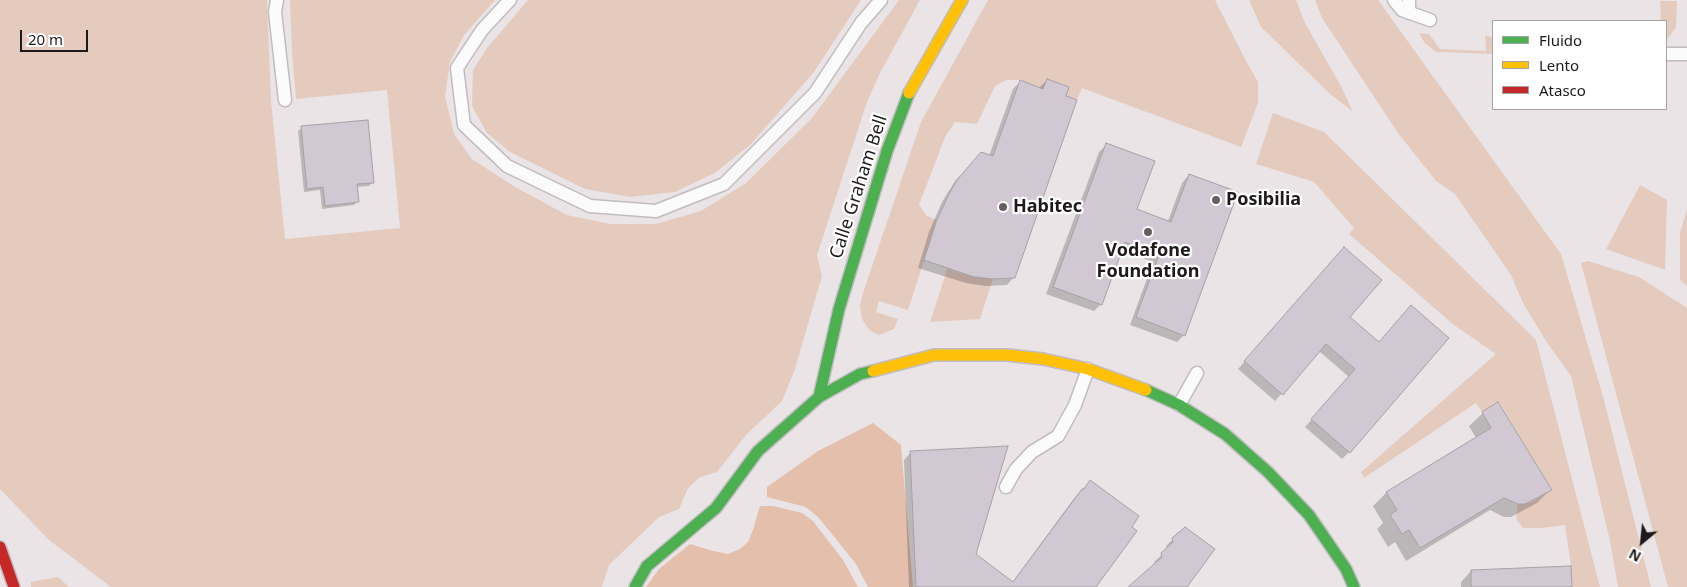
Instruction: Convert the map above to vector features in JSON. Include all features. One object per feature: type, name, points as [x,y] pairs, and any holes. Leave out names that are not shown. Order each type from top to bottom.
[{"type":"street","name":"Calle Graham Bell","points":[[819,396],[839,309],[900,114],[907,96],[962,0]]},
{"type":"street","points":[[635,587],[647,566],[716,508],[758,451],[819,396],[860,374],[934,355],[1007,355],[1044,359],[1088,369],[1130,383],[1179,405],[1225,434],[1268,472],[1309,515],[1346,569],[1354,587]]},
{"type":"street","points":[[0,547],[14,587]]},
{"type":"lane","points":[[277,0],[275,12],[285,100]]},
{"type":"lane","points":[[510,0],[482,30],[457,68],[464,125],[507,166],[590,206],[656,212],[724,184],[815,93],[861,23],[881,0]]},
{"type":"lane","points":[[1394,0],[1402,10],[1409,6],[1430,20]]},
{"type":"lane","points":[[1667,54],[1687,54]]},
{"type":"lane","points":[[1006,488],[1016,469],[1032,452],[1058,436],[1075,405],[1088,369]]},
{"type":"lane","points":[[1179,405],[1197,373]]},
{"type":"shaded area","points":[[0,0],[267,0],[271,101],[285,239],[400,228],[387,90],[296,99],[290,0],[495,0],[464,35],[450,62],[445,96],[454,134],[472,159],[515,187],[567,215],[610,224],[656,224],[701,211],[746,183],[812,118],[899,0],[920,0],[880,73],[867,102],[817,255],[822,276],[795,369],[782,401],[747,434],[717,472],[700,477],[688,488],[679,509],[659,517],[609,565],[602,587],[111,587],[49,540],[0,489]]},
{"type":"shaded area","points":[[528,0],[861,0],[814,72],[750,145],[715,173],[675,192],[630,197],[585,189],[510,152],[487,133],[472,106],[473,70],[487,48]]},
{"type":"shaded area","points":[[988,0],[1215,0],[1258,82],[1258,103],[1241,147],[1082,88],[1077,100],[1066,96],[1069,87],[1047,79],[1043,89],[1020,80],[1006,80],[995,86],[977,124],[955,122],[945,137],[919,205],[927,216],[937,220],[938,217],[944,219],[933,233],[908,310],[879,301],[876,312],[898,319],[894,329],[879,335],[869,330],[862,319],[860,306],[863,293],[921,122]]},
{"type":"shaded area","points":[[1249,0],[1296,0],[1305,23],[1342,88],[1353,112],[1328,92],[1261,27]]},
{"type":"shaded area","points":[[1315,0],[1378,0],[1561,254],[1604,400],[1651,587],[1618,587],[1610,541],[1571,376],[1546,341],[1523,303],[1511,275],[1455,194],[1436,181],[1398,133],[1322,18]]},
{"type":"shaded area","points":[[1660,1],[1677,1],[1676,27],[1667,40],[1667,20],[1661,20]]},
{"type":"shaded area","points":[[1419,33],[1429,34],[1440,49],[1486,51],[1485,35],[1492,38],[1492,54],[1436,52],[1424,42]]},
{"type":"shaded area","points":[[1273,113],[1324,132],[1536,340],[1600,587],[1572,587],[1565,525],[1523,528],[1516,519],[1518,504],[1532,502],[1552,490],[1499,402],[1482,412],[1476,403],[1364,478],[1361,472],[1496,354],[1454,325],[1349,234],[1354,228],[1314,182],[1256,164]]},
{"type":"shaded area","points":[[1640,185],[1667,200],[1665,270],[1606,249]]},
{"type":"shaded area","points":[[1687,209],[1687,286],[1680,280],[1680,233]]},
{"type":"shaded area","points":[[1588,261],[1639,277],[1687,308],[1687,587],[1668,587],[1581,263]]},
{"type":"shaded area","points":[[949,264],[956,266],[954,271],[959,273],[993,279],[980,319],[930,322]]},
{"type":"shaded area","points":[[873,423],[901,445],[913,587],[868,587],[856,564],[819,518],[806,507],[767,497],[767,487],[818,451]]},
{"type":"shaded area","points":[[760,506],[773,506],[802,513],[813,521],[843,560],[858,587],[646,587],[659,569],[690,544],[728,554],[740,549],[748,542]]},
{"type":"shaded area","points":[[58,577],[69,587],[31,587],[31,582]]},
{"type":"building","points":[[1047,79],[1069,87],[1066,96],[1077,100],[1015,278],[993,279],[974,277],[924,260],[936,222],[957,180],[981,152],[993,156],[1020,80],[1043,89]]},
{"type":"building","points":[[368,120],[374,183],[357,184],[359,202],[325,206],[323,187],[307,189],[301,126]]},
{"type":"building","points":[[1106,143],[1155,161],[1137,209],[1171,222],[1189,174],[1238,192],[1185,336],[1136,317],[1159,255],[1125,242],[1102,305],[1053,287]]},
{"type":"building","points":[[1344,247],[1382,280],[1350,317],[1379,342],[1411,305],[1449,338],[1350,453],[1311,419],[1355,369],[1326,344],[1283,395],[1244,361]]},
{"type":"building","points":[[1498,402],[1552,490],[1525,504],[1518,504],[1504,498],[1420,548],[1409,530],[1402,534],[1390,515],[1397,510],[1386,492],[1491,428],[1482,412]]},
{"type":"building","points":[[1008,446],[976,554],[1013,582],[1090,480],[1139,516],[1132,527],[1137,531],[1096,587],[916,587],[910,451]]},
{"type":"building","points":[[1185,527],[1215,549],[1187,587],[1128,587],[1162,557],[1161,553],[1173,542],[1172,538]]},
{"type":"building","points":[[1571,566],[1572,587],[1471,587],[1471,570]]},
{"type":"traffic: fast","points":[[819,397],[839,309],[887,151],[909,93]]},
{"type":"traffic: fast","points":[[635,587],[647,566],[716,508],[758,451],[819,397],[860,374],[873,371]]},
{"type":"traffic: fast","points":[[1146,390],[1179,405],[1225,434],[1268,472],[1309,515],[1346,569],[1354,587]]},
{"type":"traffic: slow","points":[[909,93],[962,0]]},
{"type":"traffic: slow","points":[[873,371],[934,355],[1007,355],[1043,359],[1088,369],[1146,390]]},
{"type":"traffic: jam","points":[[0,547],[14,587]]},
{"type":"place","name":"Posibilia","points":[[1216,200]]},
{"type":"place","name":"Habitec","points":[[1003,207]]},
{"type":"place","name":"Vodafone Foundation","points":[[1148,232]]}]
